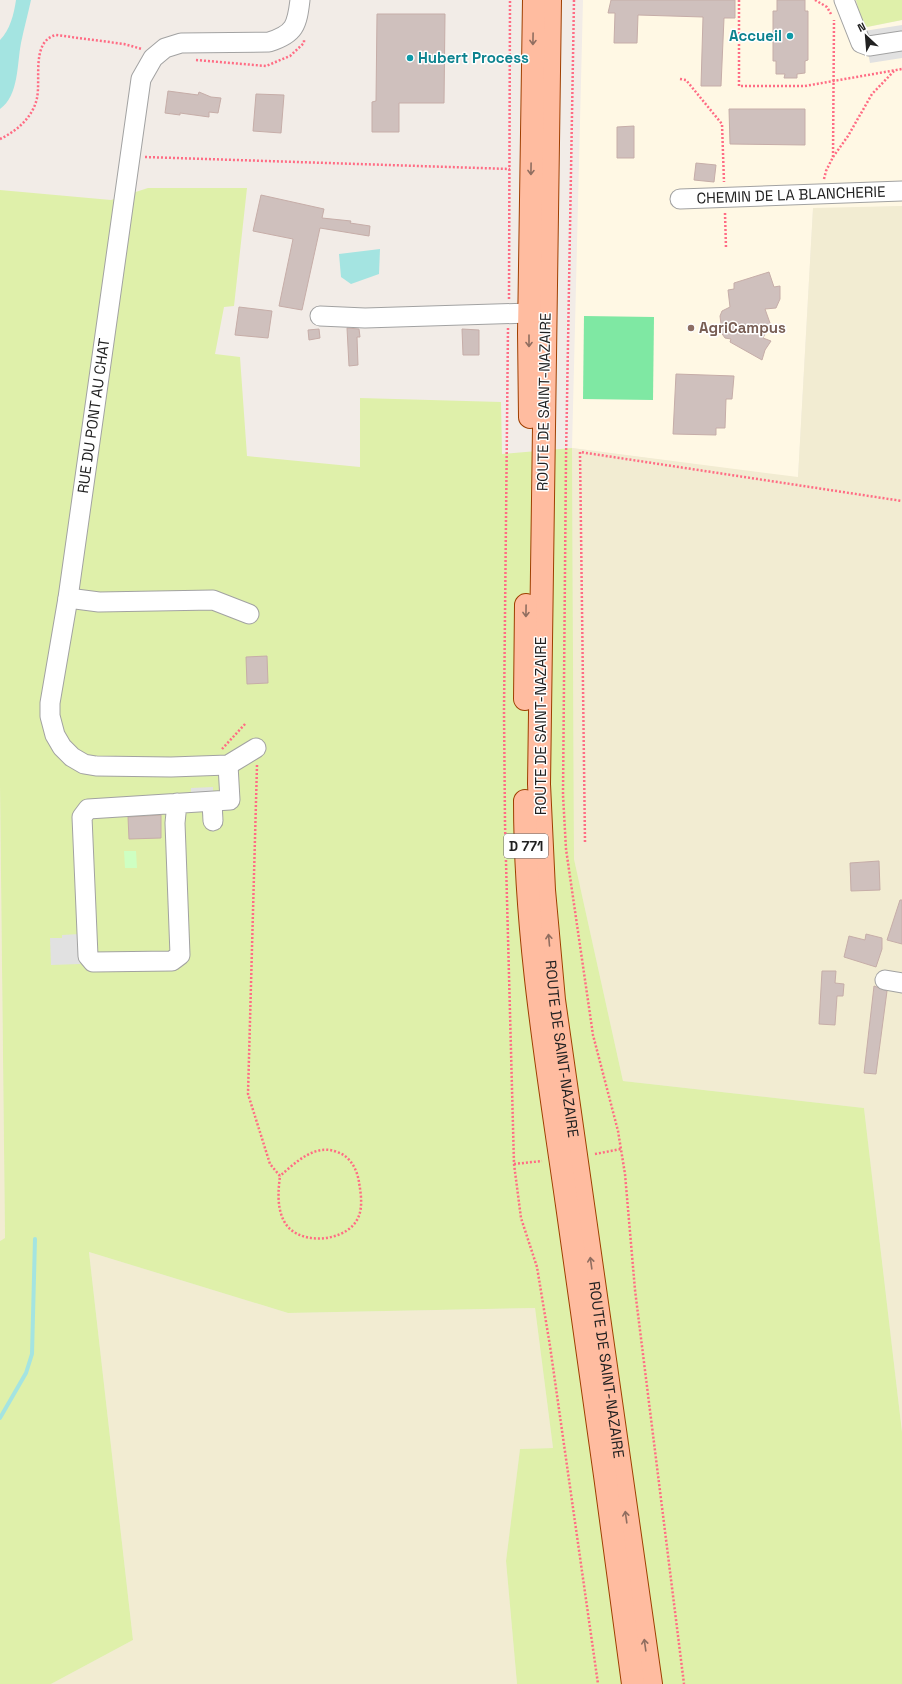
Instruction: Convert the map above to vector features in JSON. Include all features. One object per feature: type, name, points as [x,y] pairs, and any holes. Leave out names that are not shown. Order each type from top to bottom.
[{"type":"main road","name":"ROUTE DE SAINT-NAZAIRE","points":[[534,0],[530,313],[530,448],[525,656],[525,806],[527,888],[542,1034],[589,1359],[633,1684]]},
{"type":"main road","name":"ROUTE DE SAINT-NAZAIRE","points":[[550,0],[539,769],[544,890],[554,1000],[651,1684]]},
{"type":"street","name":"RUE DU PONT AU CHAT","points":[[256,748],[222,760],[171,767],[96,766],[84,764],[72,757],[62,747],[52,727],[50,703],[68,598],[142,78],[152,58],[165,48],[180,43],[269,42],[283,38],[292,32],[298,20],[300,0]]},
{"type":"street","points":[[844,0],[861,43],[869,46],[902,41]]},
{"type":"street","name":"CHEMIN DE LA BLANCHERIE","points":[[680,199],[902,191]]},
{"type":"street","points":[[320,316],[365,318],[530,313]]},
{"type":"street","points":[[68,598],[99,602],[213,600],[249,614]]},
{"type":"street","points":[[177,803],[175,824],[180,955],[172,961],[94,962],[88,956],[82,817],[88,809],[177,803],[212,802],[230,800],[222,760]]},
{"type":"street","points":[[212,802],[213,821]]},
{"type":"path","points":[[574,0],[566,458],[563,795],[566,849],[593,1035],[618,1131],[625,1174],[635,1290],[684,1684]]},
{"type":"path","points":[[739,0],[739,86],[805,86],[902,69]]},
{"type":"path","points":[[816,0],[827,7],[834,22],[833,157]]},
{"type":"path","points":[[0,139],[18,128],[29,116],[37,99],[40,49],[50,36],[56,35],[124,44],[157,54]]},
{"type":"path","points":[[195,60],[266,66],[290,56],[304,43],[305,38]]},
{"type":"path","points":[[811,194],[824,180],[826,171],[833,157],[848,136],[872,94],[895,70]]},
{"type":"path","points":[[680,79],[686,80],[722,124],[726,248]]},
{"type":"path","points":[[130,156],[510,169]]},
{"type":"path","points":[[585,842],[580,452],[902,501]]},
{"type":"path","points":[[222,760],[246,723]]},
{"type":"path","points":[[256,748],[257,783],[248,1094],[270,1164],[280,1176],[278,1191],[279,1208],[284,1222],[296,1234],[311,1239],[329,1238],[344,1233],[355,1223],[361,1210],[361,1194],[357,1172],[346,1155],[330,1149],[310,1153],[294,1163],[280,1176]]},
{"type":"path","points":[[595,1154],[621,1149]]},
{"type":"path","points":[[514,1164],[542,1161]]},
{"type":"shaded area","name":"AgriCampus","points":[[583,0],[856,0],[862,23],[867,27],[902,20],[902,206],[813,209],[798,478],[572,448]]},
{"type":"shaded area","points":[[902,25],[902,58],[870,63],[864,31]]},
{"type":"shaded area","points":[[902,206],[902,1432],[864,1108],[623,1081],[574,859],[572,448],[798,477],[813,208]]},
{"type":"shaded area","points":[[0,786],[5,1238],[0,1241]]},
{"type":"shaded area","points":[[213,787],[213,797],[191,798],[191,788]]},
{"type":"shaded area","points":[[80,934],[80,964],[51,965],[50,938],[62,938],[62,935]]},
{"type":"shaded area","points":[[89,1252],[288,1313],[535,1308],[553,1448],[520,1449],[506,1561],[517,1684],[51,1684],[133,1640]]},
{"type":"green space","points":[[856,0],[902,0],[902,20],[867,27],[862,23]]},
{"type":"green space","points":[[148,188],[247,188],[234,306],[224,307],[215,354],[240,357],[247,456],[360,467],[360,398],[501,402],[502,454],[572,448],[574,859],[623,1081],[864,1108],[902,1432],[902,1684],[517,1684],[506,1561],[520,1449],[553,1448],[535,1308],[288,1313],[89,1252],[133,1640],[51,1684],[0,1684],[0,1241],[5,1238],[0,786],[0,190],[111,200]]},
{"type":"green space","points":[[584,316],[654,317],[653,400],[583,399]]},
{"type":"green space","points":[[124,851],[136,851],[137,868],[125,868]]},
{"type":"water","points":[[16,0],[31,0],[21,43],[14,88],[11,96],[0,109],[0,40],[11,22]]},
{"type":"water","points":[[380,249],[379,274],[351,284],[341,277],[339,254]]},
{"type":"building","points":[[611,0],[735,0],[735,18],[724,18],[721,86],[701,86],[703,17],[638,15],[637,43],[614,43],[615,13],[608,13]]},
{"type":"building","name":"Accueil","points":[[777,0],[805,0],[805,11],[808,11],[808,60],[805,61],[805,73],[797,74],[797,78],[784,78],[785,74],[776,74],[776,61],[773,61],[773,11],[777,11]]},
{"type":"building","name":"Hubert Process","points":[[377,14],[445,14],[444,103],[399,103],[399,132],[372,132],[372,102],[376,101]]},
{"type":"building","points":[[168,91],[198,95],[199,92],[211,97],[221,98],[218,113],[209,112],[209,117],[180,113],[180,115],[165,113]]},
{"type":"building","points":[[256,94],[284,95],[281,133],[253,131]]},
{"type":"building","points":[[729,109],[805,109],[805,145],[730,144]]},
{"type":"building","points":[[634,126],[634,158],[617,158],[617,127]]},
{"type":"building","points":[[696,163],[716,165],[714,182],[694,180]]},
{"type":"building","points":[[261,195],[324,209],[322,218],[351,221],[350,223],[370,226],[369,236],[320,228],[302,310],[279,306],[293,239],[253,231]]},
{"type":"building","points":[[769,272],[774,287],[780,286],[780,299],[776,308],[765,309],[770,323],[763,338],[771,341],[765,350],[762,360],[730,342],[731,339],[725,338],[720,331],[719,325],[721,324],[720,316],[722,311],[730,307],[728,290],[734,289],[734,283]]},
{"type":"building","points":[[239,307],[272,311],[268,338],[235,335]]},
{"type":"building","points":[[347,328],[359,329],[360,337],[357,337],[358,365],[349,366]]},
{"type":"building","points":[[319,329],[320,338],[309,340],[308,330]]},
{"type":"building","points":[[462,329],[479,330],[479,355],[463,355]]},
{"type":"building","points":[[676,374],[734,376],[732,399],[726,399],[725,428],[716,428],[716,435],[673,434]]},
{"type":"building","points":[[267,656],[268,683],[247,684],[246,657]]},
{"type":"building","points":[[161,815],[161,838],[129,839],[128,817]]},
{"type":"building","points":[[879,861],[880,890],[851,891],[850,863]]},
{"type":"building","points":[[900,900],[902,900],[902,944],[887,940]]},
{"type":"building","points":[[866,934],[882,938],[882,949],[876,967],[844,957],[849,936],[865,940]]},
{"type":"building","points":[[822,971],[836,971],[835,983],[844,984],[843,996],[837,996],[835,1025],[819,1024]]},
{"type":"building","points":[[874,986],[887,991],[876,1074],[864,1073]]},
{"type":"waterway","points":[[0,1418],[26,1373],[32,1354],[35,1239]]},
{"type":"place","name":"Accueil","points":[[790,36]]},
{"type":"place","name":"Hubert Process","points":[[410,58]]},
{"type":"place","name":"AgriCampus","points":[[691,328]]}]
